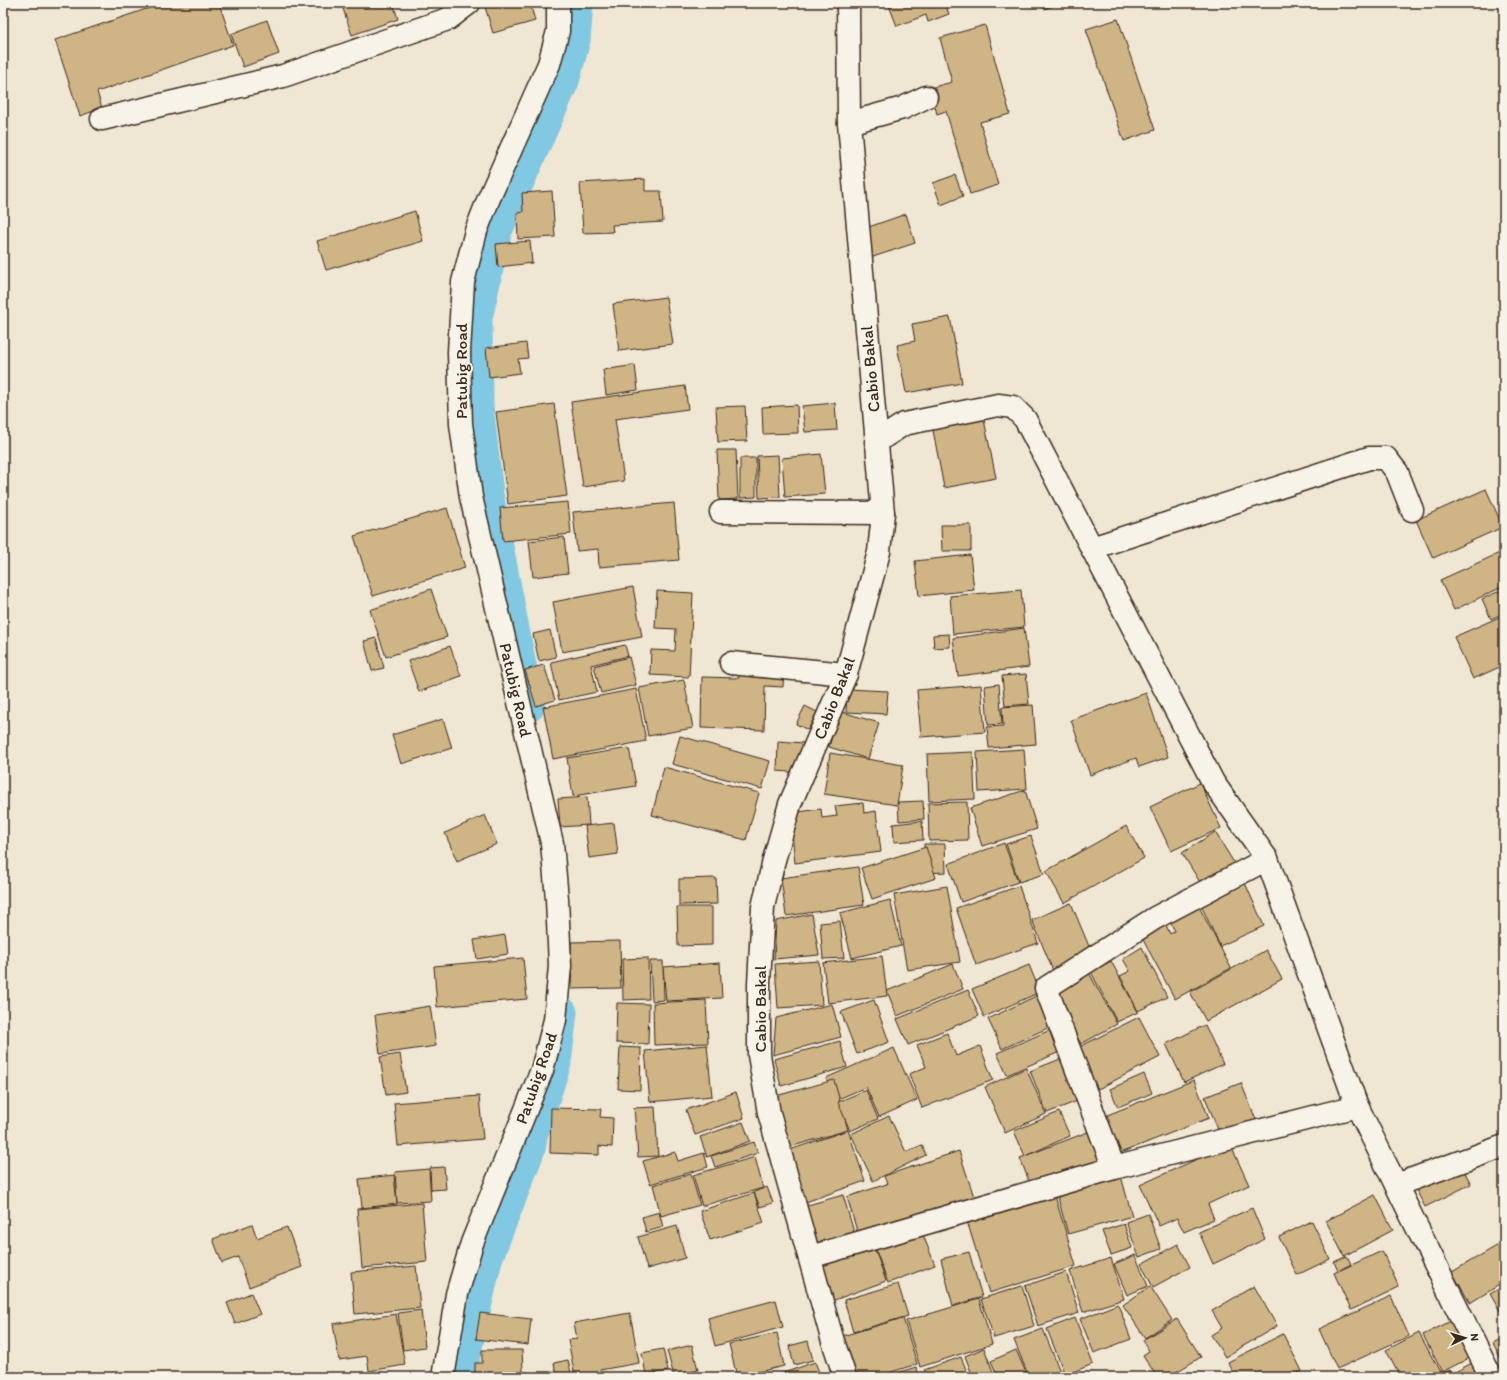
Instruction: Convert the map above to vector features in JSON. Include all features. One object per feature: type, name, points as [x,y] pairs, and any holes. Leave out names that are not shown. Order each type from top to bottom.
[{"type":"street","points":[[102,119],[284,76],[448,19],[469,3]]},
{"type":"street","name":"Patubig Road","points":[[443,1377],[456,1294],[472,1243],[542,1070],[555,1020],[560,966],[552,843],[471,497],[461,424],[459,352],[462,282],[476,231],[489,198],[549,64],[558,30],[558,3]]},
{"type":"street","name":"Cabio Bakal","points":[[845,1377],[770,1113],[759,1055],[763,907],[774,860],[790,804],[846,674],[879,552],[883,513],[849,124],[848,3]]},
{"type":"street","points":[[849,124],[903,108],[926,97]]},
{"type":"street","points":[[876,442],[904,424],[998,405],[1013,407],[1025,419],[1213,782],[1267,859],[1357,1106],[1491,1377]]},
{"type":"street","points":[[1092,548],[1369,458],[1386,458],[1397,472],[1412,510]]},
{"type":"street","points":[[720,512],[883,513]]},
{"type":"street","points":[[731,663],[846,674]]},
{"type":"street","points":[[1114,1168],[1046,988],[1156,918],[1267,859]]},
{"type":"street","points":[[810,1257],[1114,1168],[1357,1106]]},
{"type":"street","points":[[1396,1185],[1504,1146]]},
{"type":"building","points":[[164,3],[219,3],[233,45],[97,92],[102,108],[80,116],[55,40]]},
{"type":"building","points":[[341,3],[393,3],[398,19],[352,35]]},
{"type":"building","points":[[501,3],[530,3],[535,21],[493,33],[485,7]]},
{"type":"building","points":[[888,3],[945,3],[949,14],[928,22],[926,15],[897,26]]},
{"type":"building","points":[[1042,3],[1061,3],[1044,9]]},
{"type":"building","points":[[1118,19],[1155,130],[1124,141],[1086,29]]},
{"type":"building","points":[[267,20],[279,54],[243,67],[231,34]]},
{"type":"building","points":[[985,25],[1010,114],[980,122],[998,185],[970,194],[946,111],[937,114],[930,88],[952,82],[940,38]]},
{"type":"building","points":[[955,175],[963,196],[941,205],[933,183]]},
{"type":"building","points":[[645,179],[645,191],[661,191],[663,222],[612,225],[613,232],[583,233],[580,183]]},
{"type":"building","points":[[552,191],[555,237],[518,239],[517,213],[523,212],[522,193]]},
{"type":"building","points":[[415,211],[423,241],[326,270],[317,241]]},
{"type":"building","points":[[906,214],[915,243],[870,258],[860,230]]},
{"type":"building","points":[[530,241],[532,263],[498,267],[496,244]]},
{"type":"building","points":[[666,297],[673,344],[619,351],[613,304]]},
{"type":"building","points":[[950,317],[962,383],[906,393],[897,345],[915,341],[912,324]]},
{"type":"building","points":[[526,343],[528,358],[518,359],[520,373],[489,377],[486,348]]},
{"type":"building","points":[[635,365],[638,390],[606,395],[603,370]]},
{"type":"building","points":[[685,386],[688,409],[615,419],[624,481],[583,487],[571,402]]},
{"type":"building","points":[[835,403],[837,430],[805,432],[802,406]]},
{"type":"building","points":[[554,404],[567,496],[508,504],[496,412]]},
{"type":"building","points":[[797,405],[798,433],[763,434],[762,407]]},
{"type":"building","points":[[745,406],[747,441],[718,442],[716,407]]},
{"type":"building","points":[[983,415],[996,478],[944,488],[932,425]]},
{"type":"building","points":[[717,450],[736,450],[738,499],[719,500]]},
{"type":"building","points":[[821,454],[825,494],[785,497],[782,458]]},
{"type":"building","points":[[778,455],[780,497],[759,498],[757,456]]},
{"type":"building","points":[[740,458],[756,458],[756,497],[740,498]]},
{"type":"building","points":[[1486,489],[1503,527],[1433,558],[1416,520]]},
{"type":"building","points":[[568,502],[571,534],[503,541],[500,508]]},
{"type":"building","points":[[674,503],[679,560],[599,567],[598,549],[577,551],[573,512]]},
{"type":"building","points":[[447,508],[465,568],[373,596],[354,536]]},
{"type":"building","points":[[941,525],[971,525],[971,551],[942,551]]},
{"type":"building","points":[[564,537],[568,573],[533,577],[529,541]]},
{"type":"building","points":[[1504,551],[1504,586],[1454,610],[1440,580]]},
{"type":"building","points":[[970,555],[974,590],[919,596],[915,561]]},
{"type":"building","points":[[633,587],[642,637],[562,652],[553,602]]},
{"type":"building","points":[[431,589],[447,637],[386,657],[370,610]]},
{"type":"building","points":[[1504,589],[1504,613],[1491,619],[1482,599]]},
{"type":"building","points":[[1021,590],[1024,627],[953,634],[950,596]]},
{"type":"building","points":[[657,591],[693,593],[689,677],[650,675],[651,650],[675,651],[676,629],[655,628]]},
{"type":"building","points":[[1504,615],[1504,665],[1473,679],[1454,637]]},
{"type":"building","points":[[1024,628],[1029,667],[958,676],[953,638]]},
{"type":"building","points":[[550,630],[556,657],[539,661],[533,634]]},
{"type":"building","points":[[949,634],[950,647],[934,648],[933,635]]},
{"type":"building","points":[[376,638],[384,668],[372,671],[364,641]]},
{"type":"building","points":[[625,645],[628,656],[591,665],[597,692],[559,700],[551,662]]},
{"type":"building","points":[[450,646],[461,676],[419,692],[408,661]]},
{"type":"building","points":[[629,657],[636,685],[601,693],[594,666]]},
{"type":"building","points":[[544,665],[555,700],[536,706],[525,670]]},
{"type":"building","points":[[739,669],[784,670],[783,687],[765,686],[764,730],[701,728],[702,677],[739,678]]},
{"type":"building","points":[[1026,674],[1029,704],[1005,706],[1002,676]]},
{"type":"building","points":[[684,680],[693,728],[648,736],[639,688]]},
{"type":"building","points":[[999,684],[1002,724],[988,725],[985,686]]},
{"type":"building","points":[[981,685],[985,732],[921,737],[917,690]]},
{"type":"building","points":[[636,689],[646,741],[553,759],[543,707]]},
{"type":"building","points":[[847,689],[888,691],[886,714],[846,712]]},
{"type":"building","points":[[1146,693],[1168,757],[1139,767],[1136,758],[1090,775],[1071,720]]},
{"type":"building","points":[[1033,705],[1036,744],[989,748],[987,727],[1003,726],[1002,707]]},
{"type":"building","points":[[805,706],[817,712],[808,730],[796,724]]},
{"type":"building","points":[[839,711],[879,723],[868,759],[829,747]]},
{"type":"building","points":[[443,719],[452,748],[401,764],[392,735]]},
{"type":"building","points":[[680,736],[770,761],[762,789],[672,764]]},
{"type":"building","points":[[778,741],[804,743],[802,773],[777,771]]},
{"type":"building","points":[[629,748],[636,786],[573,796],[567,758]]},
{"type":"building","points":[[1024,749],[1027,789],[979,792],[977,752]]},
{"type":"building","points":[[973,752],[975,799],[929,801],[927,754]]},
{"type":"building","points":[[830,753],[903,765],[897,805],[824,794]]},
{"type":"building","points":[[664,767],[759,793],[746,840],[652,815]]},
{"type":"building","points":[[1200,783],[1221,828],[1171,851],[1150,807]]},
{"type":"building","points":[[1025,790],[1037,829],[982,846],[970,808]]},
{"type":"building","points":[[587,797],[589,825],[560,827],[558,799]]},
{"type":"building","points":[[923,801],[924,819],[899,821],[898,802]]},
{"type":"building","points":[[967,802],[968,840],[929,841],[928,803]]},
{"type":"building","points":[[863,803],[864,813],[876,811],[881,852],[795,863],[790,813],[821,809],[822,818],[837,816],[835,806]]},
{"type":"building","points":[[485,815],[497,844],[457,861],[445,833]]},
{"type":"building","points":[[922,821],[923,840],[894,842],[893,824]]},
{"type":"building","points":[[614,823],[618,854],[589,858],[585,826]]},
{"type":"building","points":[[1126,826],[1144,858],[1064,903],[1046,871]]},
{"type":"building","points":[[1215,832],[1236,866],[1203,887],[1182,853]]},
{"type":"building","points":[[1031,836],[1044,874],[1019,882],[1006,844]]},
{"type":"building","points":[[1004,843],[1018,882],[961,902],[948,864]]},
{"type":"building","points":[[924,844],[945,844],[946,872],[925,873]]},
{"type":"building","points":[[926,847],[936,878],[872,899],[861,868]]},
{"type":"building","points":[[858,867],[864,905],[786,916],[781,878]]},
{"type":"building","points":[[716,878],[717,904],[679,905],[679,879]]},
{"type":"building","points":[[1245,883],[1264,926],[1220,946],[1200,903]]},
{"type":"building","points":[[947,886],[960,962],[907,970],[894,895]]},
{"type":"building","points":[[1019,886],[1038,943],[976,965],[956,908]]},
{"type":"building","points":[[890,900],[901,946],[852,958],[840,913]]},
{"type":"building","points":[[1071,903],[1093,956],[1054,973],[1032,920]]},
{"type":"building","points":[[1197,903],[1231,968],[1175,999],[1142,938],[1166,925],[1170,934],[1175,931],[1168,919]]},
{"type":"building","points":[[677,907],[712,907],[712,945],[678,946]]},
{"type":"building","points":[[812,914],[819,955],[774,959],[776,921]]},
{"type":"building","points":[[840,921],[844,958],[823,959],[820,923]]},
{"type":"building","points":[[505,935],[508,954],[477,959],[474,940]]},
{"type":"building","points":[[620,941],[621,988],[572,989],[571,942]]},
{"type":"building","points":[[1142,947],[1167,997],[1138,1011],[1120,976],[1130,971],[1123,959]]},
{"type":"building","points":[[1266,950],[1282,979],[1206,1021],[1190,992]]},
{"type":"building","points":[[882,956],[887,996],[828,1003],[823,963]]},
{"type":"building","points":[[523,958],[527,999],[437,1007],[434,966]]},
{"type":"building","points":[[648,958],[649,999],[623,1000],[622,959]]},
{"type":"building","points":[[650,961],[663,961],[664,1000],[652,1001]]},
{"type":"building","points":[[819,961],[822,1005],[778,1008],[775,964]]},
{"type":"building","points":[[1111,961],[1138,1012],[1117,1022],[1091,972]]},
{"type":"building","points":[[720,963],[722,998],[666,1001],[663,967]]},
{"type":"building","points":[[953,964],[963,989],[897,1016],[887,991]]},
{"type":"building","points":[[1029,965],[1040,992],[984,1017],[972,989]]},
{"type":"building","points":[[1088,971],[1117,1024],[1081,1044],[1051,991]]},
{"type":"building","points":[[968,990],[979,1016],[908,1045],[897,1019]]},
{"type":"building","points":[[1040,994],[1054,1025],[1002,1049],[988,1019]]},
{"type":"building","points":[[706,1000],[708,1043],[654,1045],[653,1003]]},
{"type":"building","points":[[874,1000],[889,1042],[857,1054],[841,1012]]},
{"type":"building","points":[[617,1003],[649,1004],[648,1044],[616,1043]]},
{"type":"building","points":[[832,1004],[841,1037],[773,1055],[776,1018]]},
{"type":"building","points":[[430,1006],[436,1046],[380,1054],[375,1015]]},
{"type":"building","points":[[1139,1017],[1160,1057],[1098,1089],[1077,1048]]},
{"type":"building","points":[[1205,1025],[1223,1064],[1184,1082],[1166,1044]]},
{"type":"building","points":[[1055,1028],[1064,1050],[1007,1075],[997,1053]]},
{"type":"building","points":[[947,1033],[956,1056],[980,1046],[993,1080],[922,1108],[909,1074],[926,1067],[917,1045]]},
{"type":"building","points":[[840,1041],[847,1067],[781,1086],[774,1059]]},
{"type":"building","points":[[707,1045],[712,1096],[650,1102],[645,1051]]},
{"type":"building","points":[[620,1047],[641,1048],[640,1090],[618,1089]]},
{"type":"building","points":[[894,1048],[917,1100],[879,1117],[866,1087],[836,1100],[826,1078]]},
{"type":"building","points":[[400,1054],[406,1092],[386,1095],[380,1057]]},
{"type":"building","points":[[1068,1056],[1085,1098],[1047,1113],[1030,1071]]},
{"type":"building","points":[[1026,1068],[1046,1114],[1005,1133],[985,1087]]},
{"type":"building","points":[[1144,1074],[1152,1093],[1118,1107],[1110,1089]]},
{"type":"building","points":[[834,1080],[848,1130],[786,1148],[772,1097]]},
{"type":"building","points":[[1194,1080],[1209,1118],[1115,1155],[1100,1118]]},
{"type":"building","points":[[1241,1083],[1257,1122],[1221,1137],[1205,1097]]},
{"type":"building","points":[[866,1090],[878,1119],[850,1131],[838,1102]]},
{"type":"building","points":[[736,1092],[744,1118],[695,1135],[686,1110]]},
{"type":"building","points":[[479,1096],[483,1139],[398,1146],[394,1103]]},
{"type":"building","points":[[655,1107],[658,1156],[638,1157],[634,1108]]},
{"type":"building","points":[[551,1108],[601,1109],[600,1117],[613,1118],[612,1147],[599,1146],[599,1155],[550,1153]]},
{"type":"building","points":[[1059,1112],[1070,1136],[1025,1156],[1014,1131]]},
{"type":"building","points":[[889,1116],[906,1152],[922,1145],[926,1155],[873,1181],[851,1134]]},
{"type":"building","points":[[743,1122],[750,1141],[707,1157],[700,1137]]},
{"type":"building","points":[[848,1130],[865,1181],[800,1204],[787,1151]]},
{"type":"building","points":[[1093,1130],[1104,1161],[1032,1189],[1020,1158]]},
{"type":"building","points":[[754,1142],[758,1153],[715,1167],[711,1156]]},
{"type":"building","points":[[1230,1144],[1249,1185],[1208,1204],[1214,1219],[1184,1232],[1177,1218],[1159,1226],[1140,1185]]},
{"type":"building","points":[[959,1151],[976,1203],[860,1241],[847,1197],[887,1184],[884,1176]]},
{"type":"building","points":[[675,1152],[678,1161],[704,1153],[708,1167],[650,1184],[643,1161]]},
{"type":"building","points":[[755,1157],[763,1188],[702,1206],[693,1175]]},
{"type":"building","points":[[1460,1163],[1471,1184],[1425,1207],[1414,1186]]},
{"type":"building","points":[[444,1167],[446,1189],[431,1190],[430,1168]]},
{"type":"building","points":[[429,1169],[431,1201],[397,1203],[395,1172]]},
{"type":"building","points":[[691,1174],[700,1205],[661,1216],[653,1185]]},
{"type":"building","points":[[394,1175],[397,1204],[362,1208],[359,1179]]},
{"type":"building","points":[[1121,1176],[1132,1216],[1068,1234],[1057,1194]]},
{"type":"building","points":[[767,1187],[773,1203],[760,1207],[754,1192]]},
{"type":"building","points":[[754,1193],[764,1223],[710,1240],[700,1211]]},
{"type":"building","points":[[1054,1193],[1076,1266],[989,1293],[967,1221]]},
{"type":"building","points":[[843,1195],[856,1239],[814,1251],[801,1207]]},
{"type":"building","points":[[1375,1195],[1393,1230],[1344,1256],[1326,1221]]},
{"type":"building","points":[[422,1203],[427,1262],[362,1268],[357,1209]]},
{"type":"building","points":[[1252,1208],[1265,1239],[1213,1264],[1199,1232]]},
{"type":"building","points":[[659,1212],[663,1227],[646,1232],[642,1217]]},
{"type":"building","points":[[1148,1214],[1161,1249],[1139,1257],[1126,1222]]},
{"type":"building","points":[[1312,1221],[1330,1259],[1297,1275],[1279,1237]]},
{"type":"building","points":[[252,1224],[257,1238],[287,1227],[302,1267],[249,1287],[238,1257],[222,1263],[213,1239]]},
{"type":"building","points":[[1124,1224],[1132,1248],[1111,1255],[1102,1231]]},
{"type":"building","points":[[677,1226],[685,1258],[647,1269],[638,1237]]},
{"type":"building","points":[[921,1230],[935,1265],[888,1283],[875,1248]]},
{"type":"building","points":[[873,1244],[886,1281],[829,1302],[820,1263]]},
{"type":"building","points":[[1178,1244],[1190,1267],[1153,1287],[1141,1264]]},
{"type":"building","points":[[1500,1244],[1504,1251],[1504,1282],[1470,1303],[1452,1272]]},
{"type":"building","points":[[1382,1251],[1399,1287],[1351,1310],[1334,1273]]},
{"type":"building","points":[[969,1252],[982,1297],[953,1306],[941,1259]]},
{"type":"building","points":[[1135,1255],[1148,1286],[1127,1295],[1114,1264]]},
{"type":"building","points":[[1347,1256],[1351,1264],[1338,1271],[1334,1262]]},
{"type":"building","points":[[1111,1258],[1124,1299],[1083,1312],[1070,1271]]},
{"type":"building","points":[[416,1266],[420,1308],[355,1314],[351,1272]]},
{"type":"building","points":[[1066,1272],[1079,1313],[1038,1326],[1025,1286]]},
{"type":"building","points":[[898,1284],[908,1316],[853,1332],[844,1300]]},
{"type":"building","points":[[1022,1286],[1034,1326],[994,1338],[981,1299]]},
{"type":"building","points":[[1150,1286],[1172,1320],[1145,1338],[1123,1305]]},
{"type":"building","points":[[1254,1286],[1277,1326],[1225,1357],[1211,1335],[1222,1328],[1212,1311]]},
{"type":"building","points":[[1504,1286],[1504,1309],[1500,1311],[1490,1294]]},
{"type":"building","points":[[251,1293],[260,1314],[235,1324],[227,1303]]},
{"type":"building","points":[[1391,1296],[1409,1336],[1337,1369],[1319,1329]]},
{"type":"building","points":[[979,1299],[992,1344],[920,1367],[906,1321]]},
{"type":"building","points":[[776,1300],[783,1327],[715,1346],[708,1318]]},
{"type":"building","points":[[1118,1304],[1131,1339],[1094,1353],[1080,1319]]},
{"type":"building","points":[[421,1310],[425,1347],[403,1350],[398,1313]]},
{"type":"building","points":[[480,1313],[531,1319],[528,1345],[476,1339]]},
{"type":"building","points":[[630,1313],[639,1363],[600,1370],[601,1377],[575,1377],[568,1340],[577,1339],[574,1323]]},
{"type":"building","points":[[396,1314],[405,1365],[369,1371],[367,1356],[339,1360],[333,1324]]},
{"type":"building","points":[[903,1318],[917,1364],[875,1377],[850,1377],[839,1337]]},
{"type":"building","points":[[1075,1318],[1093,1364],[1065,1375],[1047,1329]]},
{"type":"building","points":[[1177,1319],[1201,1357],[1168,1377],[1157,1377],[1143,1355],[1149,1351],[1143,1340]]},
{"type":"building","points":[[1455,1319],[1473,1356],[1442,1372],[1423,1335]]},
{"type":"building","points":[[1043,1329],[1061,1374],[1053,1377],[1029,1377],[1014,1340]]},
{"type":"building","points":[[777,1333],[784,1366],[737,1377],[729,1344]]},
{"type":"building","points":[[1419,1333],[1440,1372],[1431,1377],[1416,1377],[1414,1374],[1408,1377],[1400,1377],[1386,1350]]},
{"type":"building","points":[[1283,1334],[1302,1371],[1290,1377],[1236,1377],[1228,1362]]},
{"type":"building","points":[[1504,1337],[1504,1365],[1493,1343]]},
{"type":"building","points":[[808,1341],[813,1360],[794,1365],[789,1346]]},
{"type":"building","points":[[692,1345],[698,1370],[674,1376],[667,1351]]},
{"type":"building","points":[[984,1348],[995,1377],[973,1377],[965,1356]]},
{"type":"building","points":[[663,1349],[668,1371],[646,1375],[642,1353]]},
{"type":"building","points":[[482,1350],[522,1350],[523,1372],[530,1372],[530,1377],[475,1377],[475,1363],[482,1363]]},
{"type":"building","points":[[1016,1350],[1028,1377],[998,1377],[991,1361]]},
{"type":"building","points":[[961,1357],[969,1377],[927,1377],[924,1370]]},
{"type":"building","points":[[568,1360],[572,1377],[557,1377],[554,1363]]},
{"type":"building","points":[[815,1362],[821,1377],[772,1377]]},
{"type":"building","points":[[1472,1363],[1480,1377],[1458,1377],[1455,1372]]},
{"type":"building","points":[[916,1367],[920,1377],[884,1377]]},
{"type":"building","points":[[1450,1370],[1454,1377],[1436,1377]]},
{"type":"waterway","points":[[530,707],[489,494],[479,405],[478,318],[497,233],[565,81],[576,40],[579,3]]},
{"type":"waterway","points":[[463,1377],[465,1360],[488,1259],[531,1149],[533,1136],[557,1063],[563,1012]]}]
